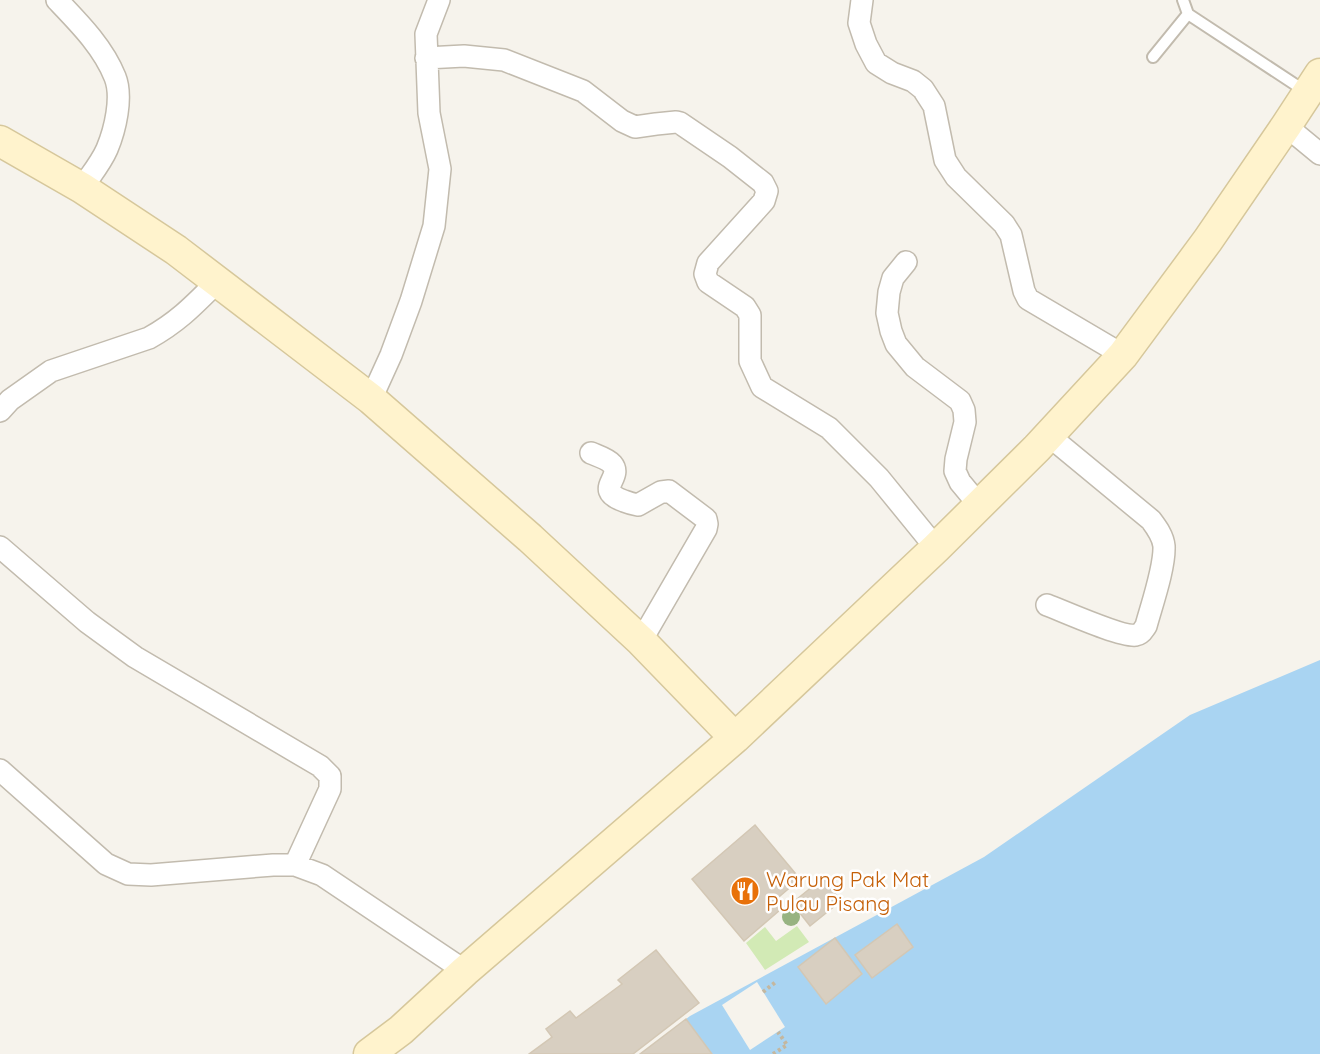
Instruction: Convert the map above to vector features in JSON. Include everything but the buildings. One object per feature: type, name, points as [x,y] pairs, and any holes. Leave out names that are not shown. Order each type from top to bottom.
[{"type":"street","points":[[57,0],[98,46],[116,79],[118,102],[114,128],[106,150],[82,188]]},
{"type":"street","points":[[370,399],[391,355],[411,301],[434,226],[441,169],[429,113],[426,34],[439,0]]},
{"type":"street","points":[[862,0],[859,23],[876,63],[892,73],[913,81],[923,90],[934,106],[945,160],[956,177],[1004,224],[1011,236],[1028,300],[1123,355]]},
{"type":"street","points":[[426,58],[464,56],[504,60],[583,91],[622,122],[635,127],[680,123],[763,183],[767,191],[764,201],[708,263],[705,274],[708,282],[745,307],[750,315],[750,362],[762,387],[830,428],[879,478],[936,548]]},
{"type":"street","points":[[369,1054],[401,1030],[735,738],[936,548],[1048,435],[1123,355],[1208,240],[1314,84]]},
{"type":"street","points":[[1287,126],[1320,154]]},
{"type":"street","points":[[0,141],[82,188],[176,250],[370,399],[521,530],[641,641],[735,738]]},
{"type":"street","points":[[906,262],[893,278],[889,292],[887,313],[891,332],[896,344],[915,367],[960,401],[964,410],[964,422],[955,471],[960,482],[979,505]]},
{"type":"street","points":[[0,411],[10,400],[51,371],[149,338],[188,312],[217,282]]},
{"type":"street","points":[[1047,605],[1121,633],[1135,635],[1142,633],[1146,626],[1161,566],[1164,545],[1161,534],[1151,520],[1048,435]]},
{"type":"street","points":[[591,453],[613,465],[615,470],[609,489],[611,495],[616,498],[638,505],[661,492],[669,491],[706,519],[706,529],[641,641]]},
{"type":"street","points":[[0,547],[87,622],[135,657],[320,766],[330,776],[330,789],[295,866]]},
{"type":"street","points":[[0,770],[106,864],[128,874],[151,875],[273,865],[295,866],[322,875],[465,972]]},
{"type":"lane","points":[[1183,0],[1188,14],[1314,84]]},
{"type":"lane","points":[[1153,57],[1188,14]]},
{"type":"path","points":[[763,992],[777,981]]},
{"type":"path","points":[[773,1054],[787,1045],[778,1032]]},
{"type":"green space","points":[[797,926],[809,942],[765,970],[746,943],[765,927],[776,941]]},
{"type":"water","points":[[1320,660],[1320,1054],[640,1054],[690,1016],[984,857],[1190,715]]},
{"type":"pier","points":[[757,982],[785,1027],[750,1050],[722,1005]]},
{"type":"place","name":"Warung Pak Mat Pulau Pisang","points":[[745,891]]}]
